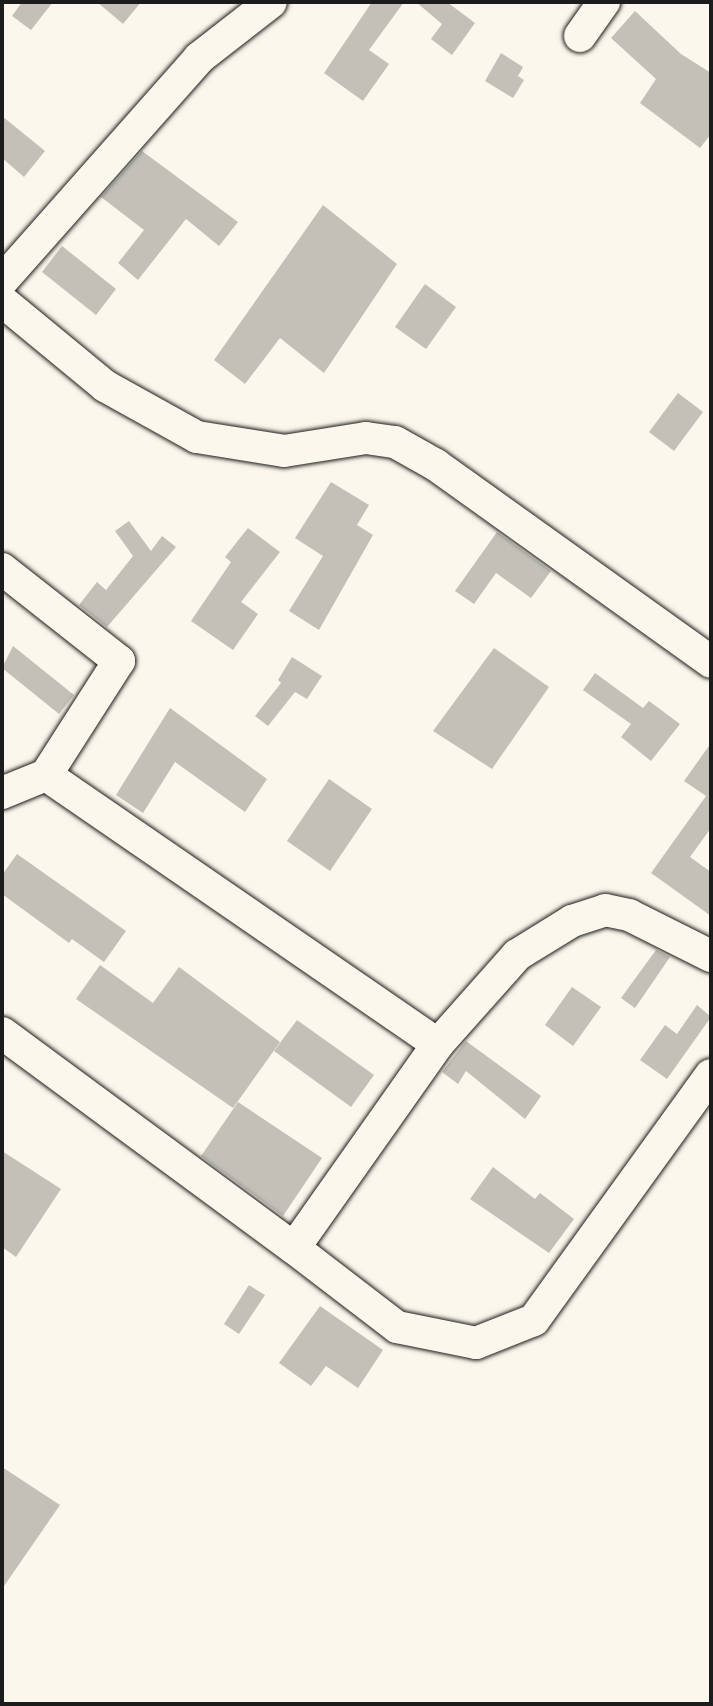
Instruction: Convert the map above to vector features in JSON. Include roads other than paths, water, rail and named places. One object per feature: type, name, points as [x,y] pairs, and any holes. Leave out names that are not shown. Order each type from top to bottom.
[{"type":"street","points":[[2,281],[199,58],[271,2]]},
{"type":"street","points":[[580,36],[604,2]]},
{"type":"street","points":[[2,301],[105,386],[197,437],[284,451],[366,438],[395,442],[436,465],[711,662]]},
{"type":"street","points":[[2,569],[119,661],[46,775],[2,793]]},
{"type":"street","points":[[46,775],[438,1044]]},
{"type":"street","points":[[294,1248],[438,1044],[517,955],[572,921],[605,910],[629,915],[711,956]]},
{"type":"street","points":[[2,1033],[397,1327],[476,1343],[534,1320],[711,1075]]}]
